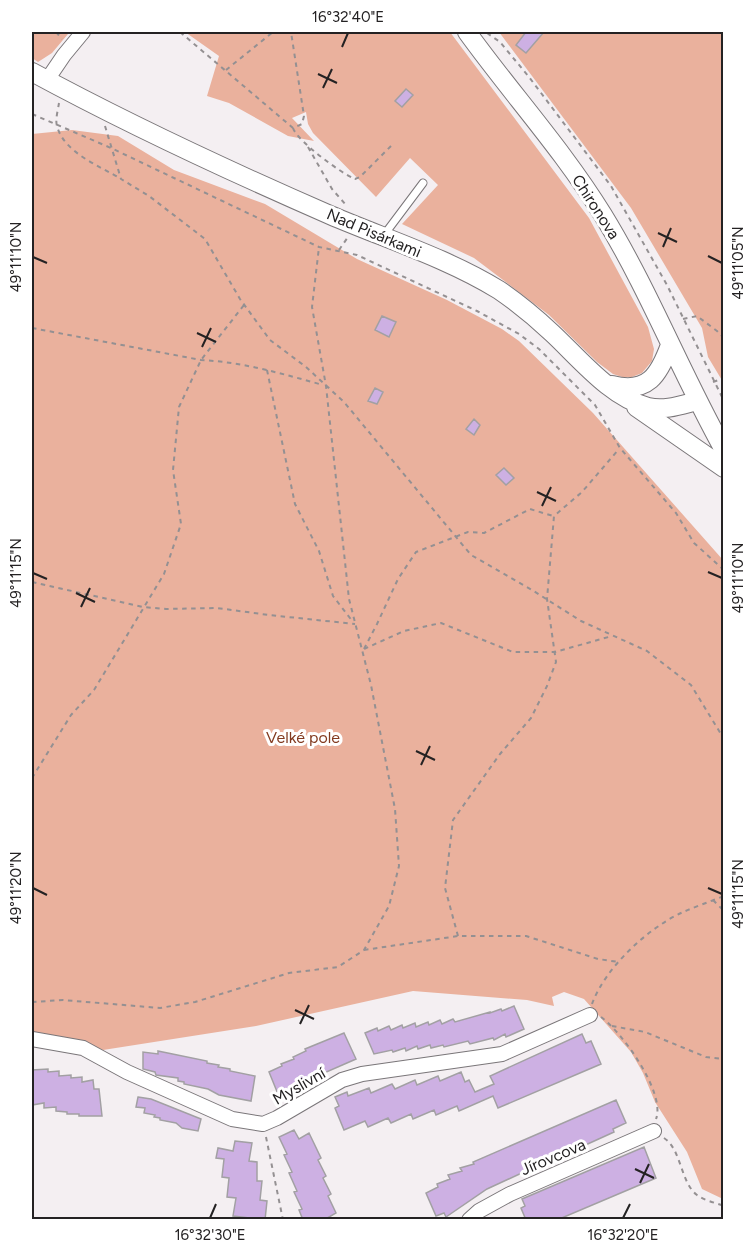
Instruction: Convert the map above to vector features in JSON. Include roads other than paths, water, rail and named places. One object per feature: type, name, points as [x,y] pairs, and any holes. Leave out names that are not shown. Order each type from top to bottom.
[{"type":"street","points":[[39,76],[64,55],[83,32]]},
{"type":"street","name":"Chironova","points":[[467,32],[568,164],[602,213],[723,450]]},
{"type":"street","name":"Nad Pisárkami","points":[[39,76],[186,150],[352,224],[458,268],[500,291],[535,318],[606,383],[634,401],[649,407],[665,408],[697,401]]},
{"type":"street","points":[[606,383],[630,387],[647,383],[659,371],[670,345]]},
{"type":"street","points":[[606,383],[657,423],[723,468]]},
{"type":"street","name":"Myslivní","points":[[32,1039],[83,1048],[127,1072],[232,1119],[263,1124],[342,1080],[362,1074],[502,1054],[594,1015]]},
{"type":"street","name":"Jírovcova","points":[[470,1220],[479,1211],[510,1194],[654,1131]]},
{"type":"lane","points":[[382,237],[423,183]]},
{"type":"park label","name":"Velké pole","points":[[303,737]]}]
